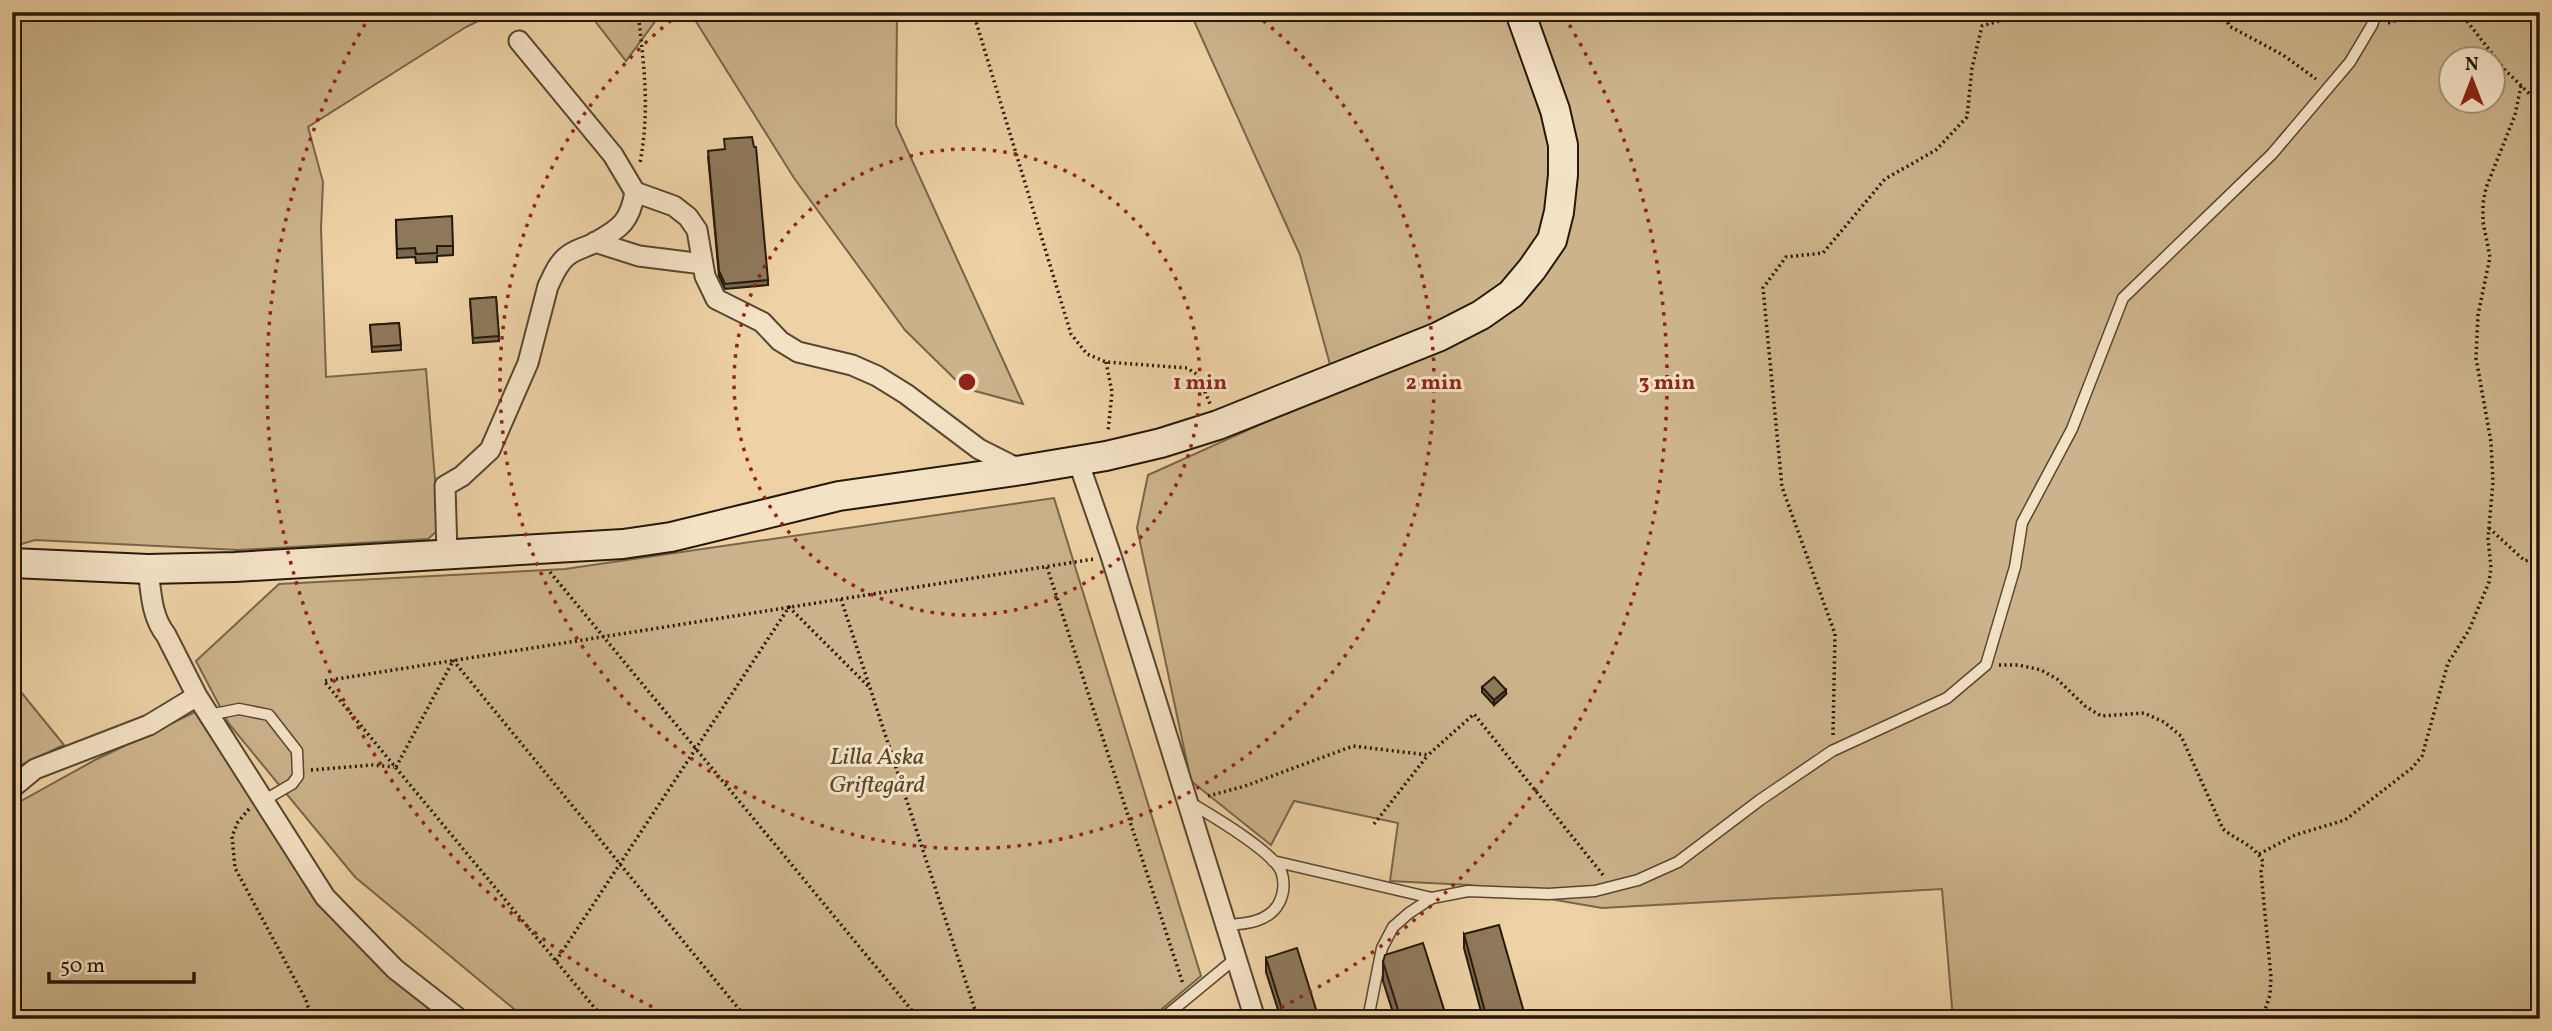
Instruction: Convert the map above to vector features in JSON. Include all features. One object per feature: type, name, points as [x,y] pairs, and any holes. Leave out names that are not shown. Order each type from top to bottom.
[{"type":"street","points":[[12,563],[148,569],[235,567],[623,544],[671,537],[839,496],[1092,459],[1218,425],[1427,341],[1481,316],[1511,294],[1532,269],[1552,240],[1559,212],[1563,145],[1555,110],[1520,12]]},
{"type":"street","points":[[447,553],[445,486],[462,476],[490,450],[525,370],[554,272],[564,259],[576,250],[595,242],[627,219],[632,213],[635,192],[613,155],[519,41]]},
{"type":"street","points":[[635,192],[674,206],[688,217],[697,230],[705,275],[716,299],[762,322],[780,341],[798,352],[852,366],[877,376],[906,394],[979,449],[1022,470]]},
{"type":"street","points":[[595,242],[639,256],[703,264]]},
{"type":"street","points":[[1092,459],[1111,556],[1255,1019]]},
{"type":"street","points":[[148,569],[153,607],[159,627],[166,635],[197,696],[325,897],[396,969],[459,1019]]},
{"type":"street","points":[[12,788],[35,769],[149,725],[197,696]]},
{"type":"lane","points":[[1368,1019],[1382,948],[1393,927],[1409,912],[1433,898],[1468,891],[1548,894],[1595,891],[1639,880],[1678,863],[1760,800],[1832,751],[1947,698],[1986,665],[2015,567],[2022,523],[2072,429],[2123,298],[2272,154],[2350,62],[2372,25],[2376,12]]},
{"type":"lane","points":[[209,715],[239,709],[270,715],[297,751],[298,776],[263,802]]},
{"type":"lane","points":[[1184,794],[1273,860],[1282,873],[1284,890],[1273,912],[1254,922],[1226,925]]},
{"type":"lane","points":[[1273,860],[1433,898]]},
{"type":"lane","points":[[1162,1019],[1236,958]]},
{"type":"path","points":[[635,192],[645,136],[647,87],[638,12]]},
{"type":"path","points":[[973,12],[1071,334],[1087,354],[1106,362],[1187,368],[1198,375],[1218,425]]},
{"type":"path","points":[[1832,751],[1835,634],[1782,487],[1763,288],[1786,257],[1823,253],[1885,179],[1936,150],[1967,117],[1972,68],[1982,26],[2029,12]]},
{"type":"path","points":[[2224,12],[2229,26],[2283,55],[2329,88]]},
{"type":"path","points":[[2372,25],[2434,12]]},
{"type":"path","points":[[2448,12],[2463,16],[2521,86],[2540,104]]},
{"type":"path","points":[[2259,854],[2295,835],[2346,820],[2412,768],[2422,756],[2448,663],[2469,630],[2489,582],[2489,528],[2493,482],[2491,442],[2476,358],[2478,316],[2490,257],[2483,222],[2483,203],[2486,188],[2515,115],[2521,86]]},
{"type":"path","points":[[1092,459],[1112,392],[1106,362]]},
{"type":"path","points":[[2489,528],[2525,561],[2540,556]]},
{"type":"path","points":[[531,549],[919,1019]]},
{"type":"path","points":[[604,1019],[324,681],[1111,556]]},
{"type":"path","points":[[1047,567],[1188,998]]},
{"type":"path","points":[[841,599],[978,1019]]},
{"type":"path","points":[[789,607],[871,689]]},
{"type":"path","points":[[556,961],[789,607]]},
{"type":"path","points":[[396,767],[453,660]]},
{"type":"path","points":[[453,660],[747,1019]]},
{"type":"path","points":[[1986,665],[2018,665],[2041,670],[2057,679],[2085,706],[2101,716],[2144,713],[2164,722],[2181,736],[2223,829],[2259,854],[2263,862],[2270,995],[2262,1019]]},
{"type":"path","points":[[1374,824],[1428,755],[1474,714],[1613,887]]},
{"type":"path","points":[[1184,794],[1203,797],[1245,786],[1353,746],[1428,755]]},
{"type":"path","points":[[298,776],[309,770],[327,767],[396,767]]},
{"type":"path","points":[[263,802],[245,811],[237,822],[232,836],[235,868],[306,1000],[312,1019]]},
{"type":"green space","points":[[12,12],[496,12],[466,27],[308,127],[323,182],[321,228],[326,377],[426,369],[439,529],[428,539],[239,550],[35,540],[12,547]]},
{"type":"green space","points":[[588,12],[662,12],[626,61]]},
{"type":"green space","points":[[690,12],[897,12],[896,125],[1023,404],[964,388],[905,330],[794,178]]},
{"type":"green space","points":[[1190,12],[2540,12],[2540,1019],[1953,1019],[1942,889],[1602,908],[1469,885],[1390,881],[1398,823],[1294,801],[1271,845],[1191,781],[1137,528],[1148,475],[1337,390],[1300,255]]},
{"type":"green space","name":"Lilla Aska Griftegård","points":[[1054,498],[1201,976],[1150,1019],[526,1019],[355,877],[229,724],[196,661],[279,584],[565,569]]},
{"type":"green space","points":[[12,681],[64,745],[12,769]]},
{"type":"green space","points":[[195,712],[319,904],[391,979],[442,1019],[12,1019],[12,806],[95,760]]},
{"type":"building","points":[[752,137],[756,147],[768,280],[725,284],[719,271],[708,151],[725,149],[724,139]]},
{"type":"building","points":[[452,216],[453,246],[437,246],[437,253],[416,254],[415,248],[397,249],[396,220]]},
{"type":"building","points":[[496,297],[499,336],[473,338],[470,299]]},
{"type":"building","points":[[399,323],[401,345],[372,347],[370,325]]},
{"type":"building","points":[[1494,677],[1506,690],[1494,700],[1482,687]]},
{"type":"building","points":[[1499,925],[1526,1019],[1487,1019],[1464,934]]},
{"type":"building","points":[[1423,943],[1447,1019],[1401,1019],[1383,962],[1385,955]]},
{"type":"building","points":[[1297,948],[1319,1019],[1285,1019],[1266,958]]}]
